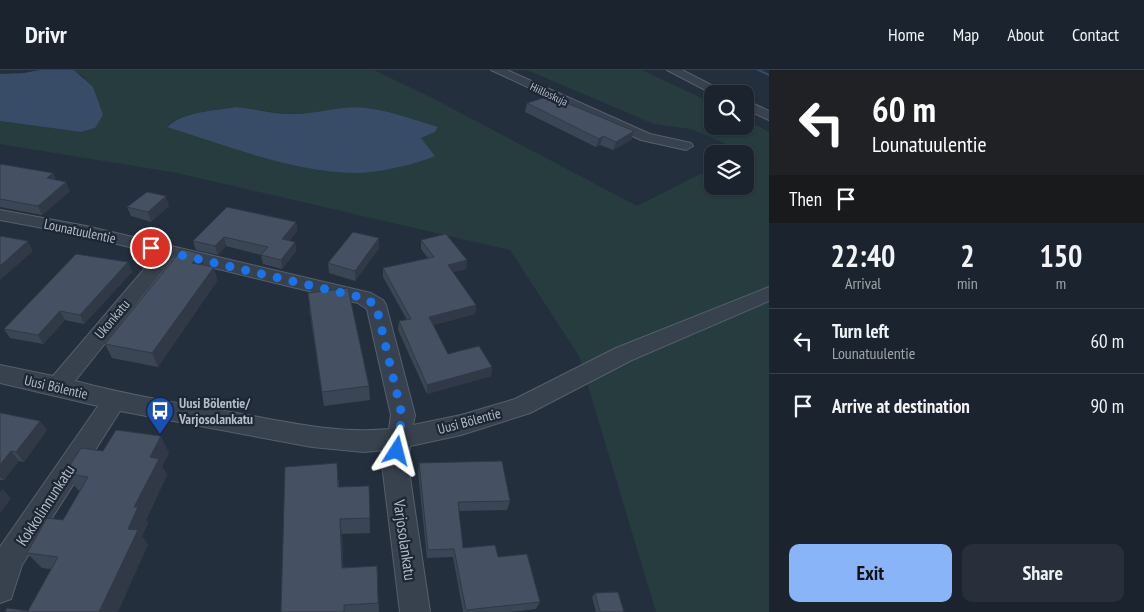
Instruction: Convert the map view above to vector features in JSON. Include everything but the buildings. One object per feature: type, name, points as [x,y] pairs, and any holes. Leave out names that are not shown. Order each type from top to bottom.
[{"type":"street","name":"Hiilloskuja","points":[[497,70],[646,137],[686,146]]},
{"type":"street","points":[[673,70],[704,85]]},
{"type":"street","points":[[754,108],[769,116]]},
{"type":"street","name":"Lounatuulentie","points":[[1,216],[86,231],[364,298],[376,305],[402,415],[400,438]]},
{"type":"street","name":"Ukonkatu","points":[[58,386],[168,252]]},
{"type":"street","name":"Uusi Bölentie","points":[[0,374],[58,386],[114,401],[312,437],[364,442],[400,438],[461,425],[522,406],[624,354],[769,293]]},
{"type":"street","name":"Kokkolinnunkatu","points":[[0,588],[9,559],[114,401]]},
{"type":"street","name":"Varjosolankatu","points":[[400,438],[395,464],[415,612]]},
{"type":"green space","points":[[74,70],[374,70],[434,99],[637,206],[704,172],[704,195],[754,195],[754,145],[729,145],[705,135],[754,135],[754,124],[769,132],[769,612],[656,612],[579,356],[510,250],[177,173],[0,144],[0,121],[81,132],[95,128],[84,77]],"holes":[[[236,107],[297,114],[358,107],[394,113],[438,127],[435,132],[421,138],[435,156],[291,165],[167,126],[191,114]]]},
{"type":"green space","points":[[527,70],[642,70],[704,99],[704,135],[691,129],[654,124]]},
{"type":"water","points":[[40,70],[74,70],[93,87],[103,115],[95,128],[81,132],[0,121],[0,74]]},
{"type":"water","points":[[236,107],[290,114],[358,107],[385,111],[438,127],[435,132],[421,138],[435,156],[386,170],[357,173],[333,172],[260,157],[167,127],[191,115]]},
{"type":"waterway","points":[[758,70],[769,75]]},
{"type":"place","name":"Uusi Bölentie/ Varjosolankatu","points":[[160,435]]},
{"type":"route","points":[[151,248],[364,298],[376,305],[402,415],[397,451]]}]
